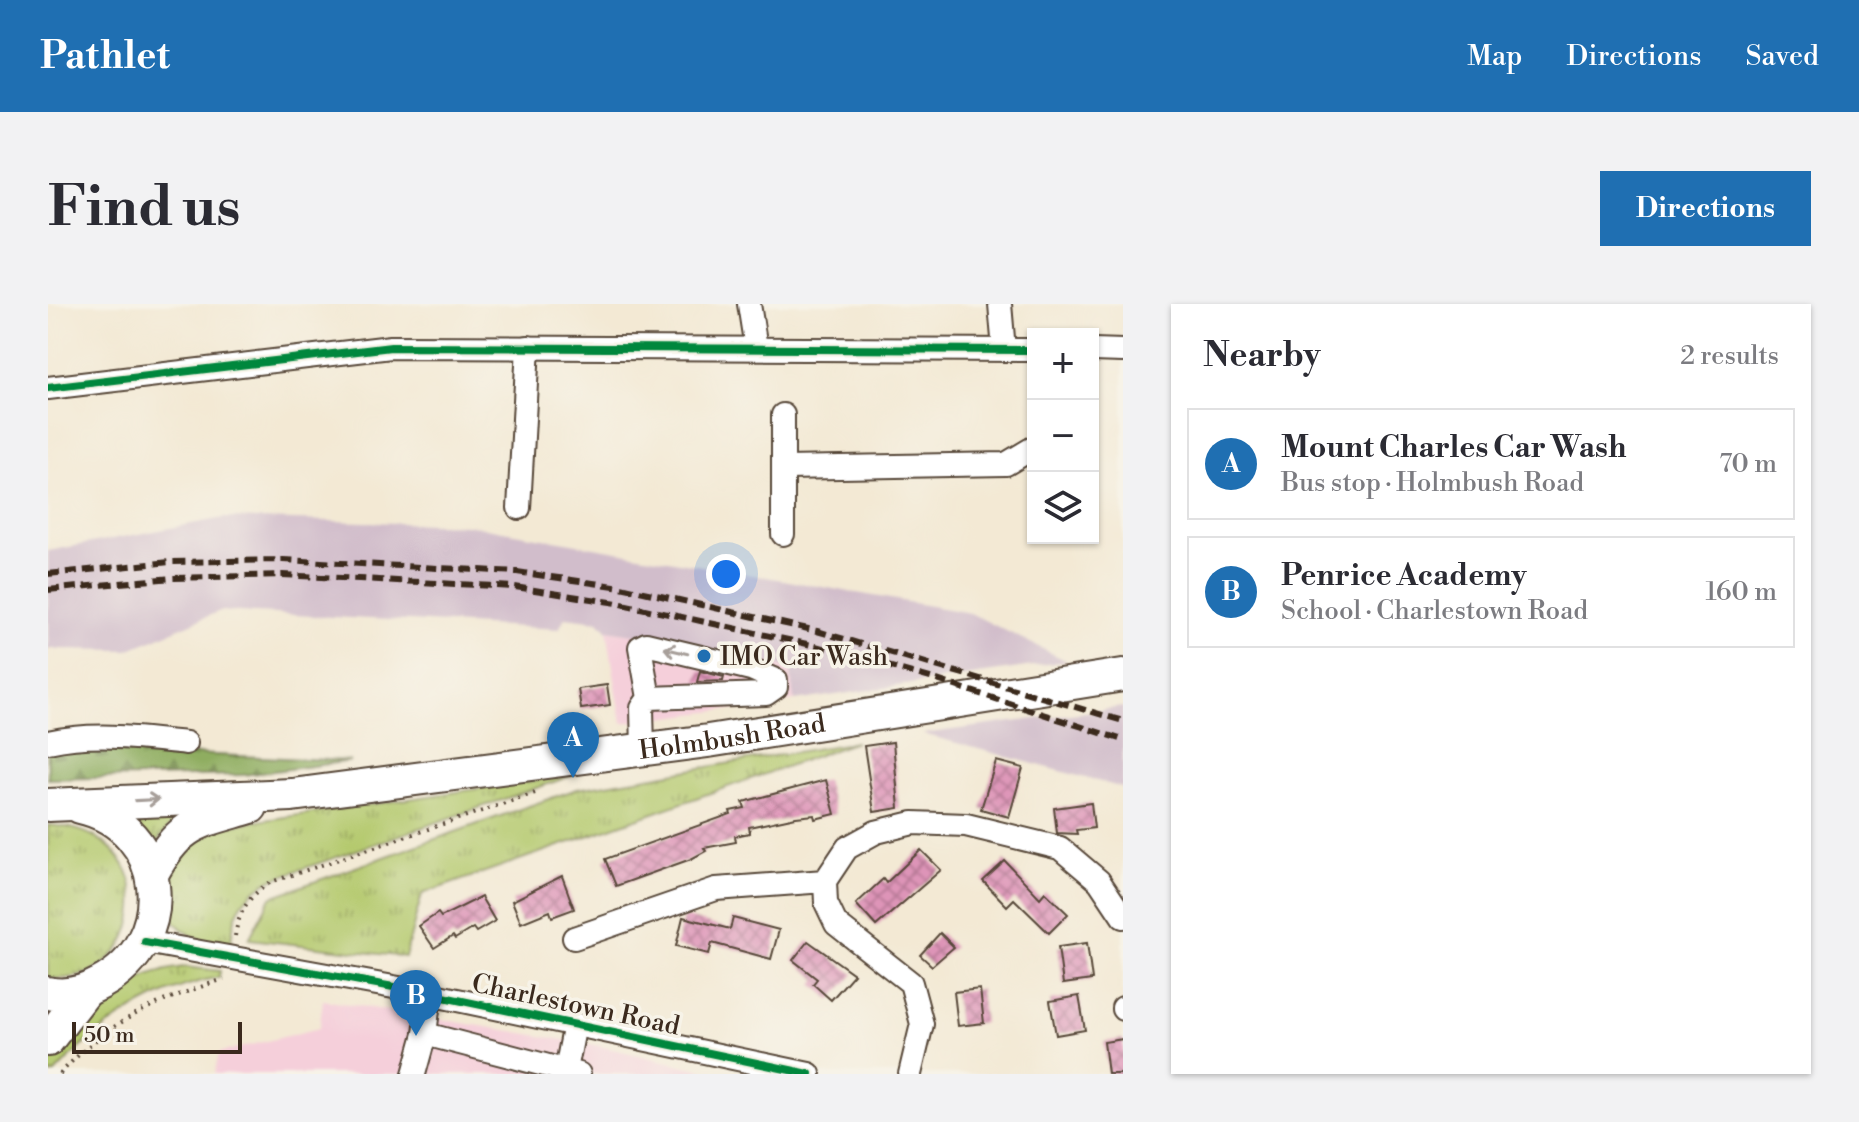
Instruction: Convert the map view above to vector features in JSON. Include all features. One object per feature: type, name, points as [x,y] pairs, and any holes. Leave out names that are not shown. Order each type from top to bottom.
[{"type":"highway","name":"Holmbush Road","points":[[292,795],[643,750],[1123,675]]},
{"type":"highway","points":[[58,805],[292,795]]},
{"type":"highway","points":[[152,874],[169,843],[192,824],[292,795]]},
{"type":"highway","points":[[48,993],[86,991],[121,973],[145,942],[154,909],[152,874],[139,847],[119,824],[92,810],[58,805]]},
{"type":"highway","points":[[48,1040],[86,991]]},
{"type":"street","points":[[749,304],[756,348]]},
{"type":"street","points":[[1000,304],[1004,350]]},
{"type":"street","points":[[48,388],[391,347],[1027,350]]},
{"type":"street","points":[[519,508],[528,347]]},
{"type":"street","points":[[1099,350],[1123,351]]},
{"type":"street","points":[[783,415],[783,534]]},
{"type":"street","points":[[785,468],[1006,464],[1027,452]]},
{"type":"street","points":[[643,750],[642,708],[649,698],[639,651],[646,644],[751,669],[776,680],[776,687],[766,694],[649,698]]},
{"type":"street","points":[[48,742],[71,737],[118,736],[186,743]]},
{"type":"street","points":[[910,1074],[922,1024],[911,983],[836,924],[826,903],[825,881],[847,848],[876,832],[913,823],[966,825],[1060,848],[1099,881],[1123,917]]},
{"type":"street","points":[[574,938],[716,889],[825,881]]},
{"type":"street","name":"Charlestown Road","points":[[145,942],[430,994],[809,1074]]},
{"type":"street","points":[[414,1074],[425,1034],[430,994]]},
{"type":"street","points":[[425,1034],[572,1072],[575,1024]]},
{"type":"path","points":[[60,1074],[95,1038],[128,1015],[166,997],[224,979],[232,960],[238,918],[254,892],[271,882],[547,788]]},
{"type":"shaded area","points":[[224,518],[469,525],[970,613],[1067,661],[795,701],[790,668],[661,638],[607,630],[599,621],[565,617],[559,629],[220,611],[128,650],[48,649],[48,551]]},
{"type":"shaded area","points":[[607,630],[660,638],[790,668],[795,701],[622,723]]},
{"type":"shaded area","points":[[1123,707],[1123,788],[923,734]]},
{"type":"shaded area","points":[[323,1000],[595,1045],[720,1074],[214,1074],[219,1053],[319,1028]]},
{"type":"green space","points":[[856,742],[422,894],[405,957],[249,939],[271,897],[577,789]]},
{"type":"green space","points":[[80,749],[351,761],[243,775],[48,779],[48,751]]},
{"type":"green space","points":[[574,775],[273,879],[253,892],[240,906],[233,925],[231,948],[186,932],[168,911],[165,898],[167,882],[182,854],[201,837],[223,826]]},
{"type":"green space","points":[[129,815],[169,815],[173,822],[153,847]]},
{"type":"green space","points":[[48,825],[88,834],[115,853],[130,879],[133,908],[126,936],[109,960],[82,975],[48,978]]},
{"type":"green space","points":[[184,967],[220,971],[219,977],[150,1000],[109,1025],[54,1074],[48,1074],[48,1058],[76,1027],[108,999],[143,978]]},
{"type":"building","points":[[700,671],[724,677],[723,681],[697,682]]},
{"type":"building","points":[[607,685],[610,705],[581,709],[578,689]]},
{"type":"building","points":[[893,742],[899,808],[874,812],[864,746]]},
{"type":"building","points":[[996,761],[1023,768],[1009,817],[981,809]]},
{"type":"building","points":[[826,780],[835,814],[815,819],[814,815],[796,817],[749,827],[750,833],[735,836],[736,842],[704,848],[706,851],[691,859],[616,886],[605,859],[731,814],[730,811],[745,808],[743,802]]},
{"type":"building","points":[[1091,803],[1094,828],[1076,830],[1077,834],[1057,833],[1054,808]]},
{"type":"building","points":[[921,850],[941,870],[876,926],[856,904],[883,879],[886,883]]},
{"type":"building","points":[[1005,861],[1040,898],[1045,892],[1068,914],[1049,933],[1014,899],[1007,906],[983,881]]},
{"type":"building","points":[[562,876],[574,909],[552,917],[550,911],[521,923],[512,901]]},
{"type":"building","points":[[481,897],[495,921],[476,932],[473,928],[455,939],[453,936],[434,948],[419,926],[438,913],[441,917]]},
{"type":"building","points":[[683,917],[730,929],[733,918],[779,930],[771,959],[712,943],[709,954],[676,946]]},
{"type":"building","points":[[940,933],[954,947],[932,966],[920,955]]},
{"type":"building","points":[[808,941],[854,974],[831,1000],[813,984],[817,979],[793,960]]},
{"type":"building","points":[[1087,943],[1092,980],[1063,984],[1058,947]]},
{"type":"building","points":[[980,989],[984,1023],[958,1026],[954,992]]},
{"type":"building","points":[[1079,996],[1085,1030],[1056,1035],[1050,1001]]},
{"type":"building","points":[[1123,1039],[1123,1074],[1108,1074],[1104,1042]]},
{"type":"railway","points":[[48,574],[171,562],[283,560],[517,572],[621,587],[817,631],[1123,721]]},
{"type":"railway","points":[[48,590],[172,578],[282,575],[515,587],[617,603],[812,645],[934,679],[1123,740]]},
{"type":"cycle path","points":[[48,388],[391,347],[1027,350]]},
{"type":"cycle path","points":[[145,942],[410,990],[809,1074]]},
{"type":"place","name":"IMO Car Wash","points":[[704,656]]},
{"type":"place","name":"Mount Charles Car Wash","points":[[573,778]]},
{"type":"place","name":"Penrice Academy","points":[[416,1036]]}]
